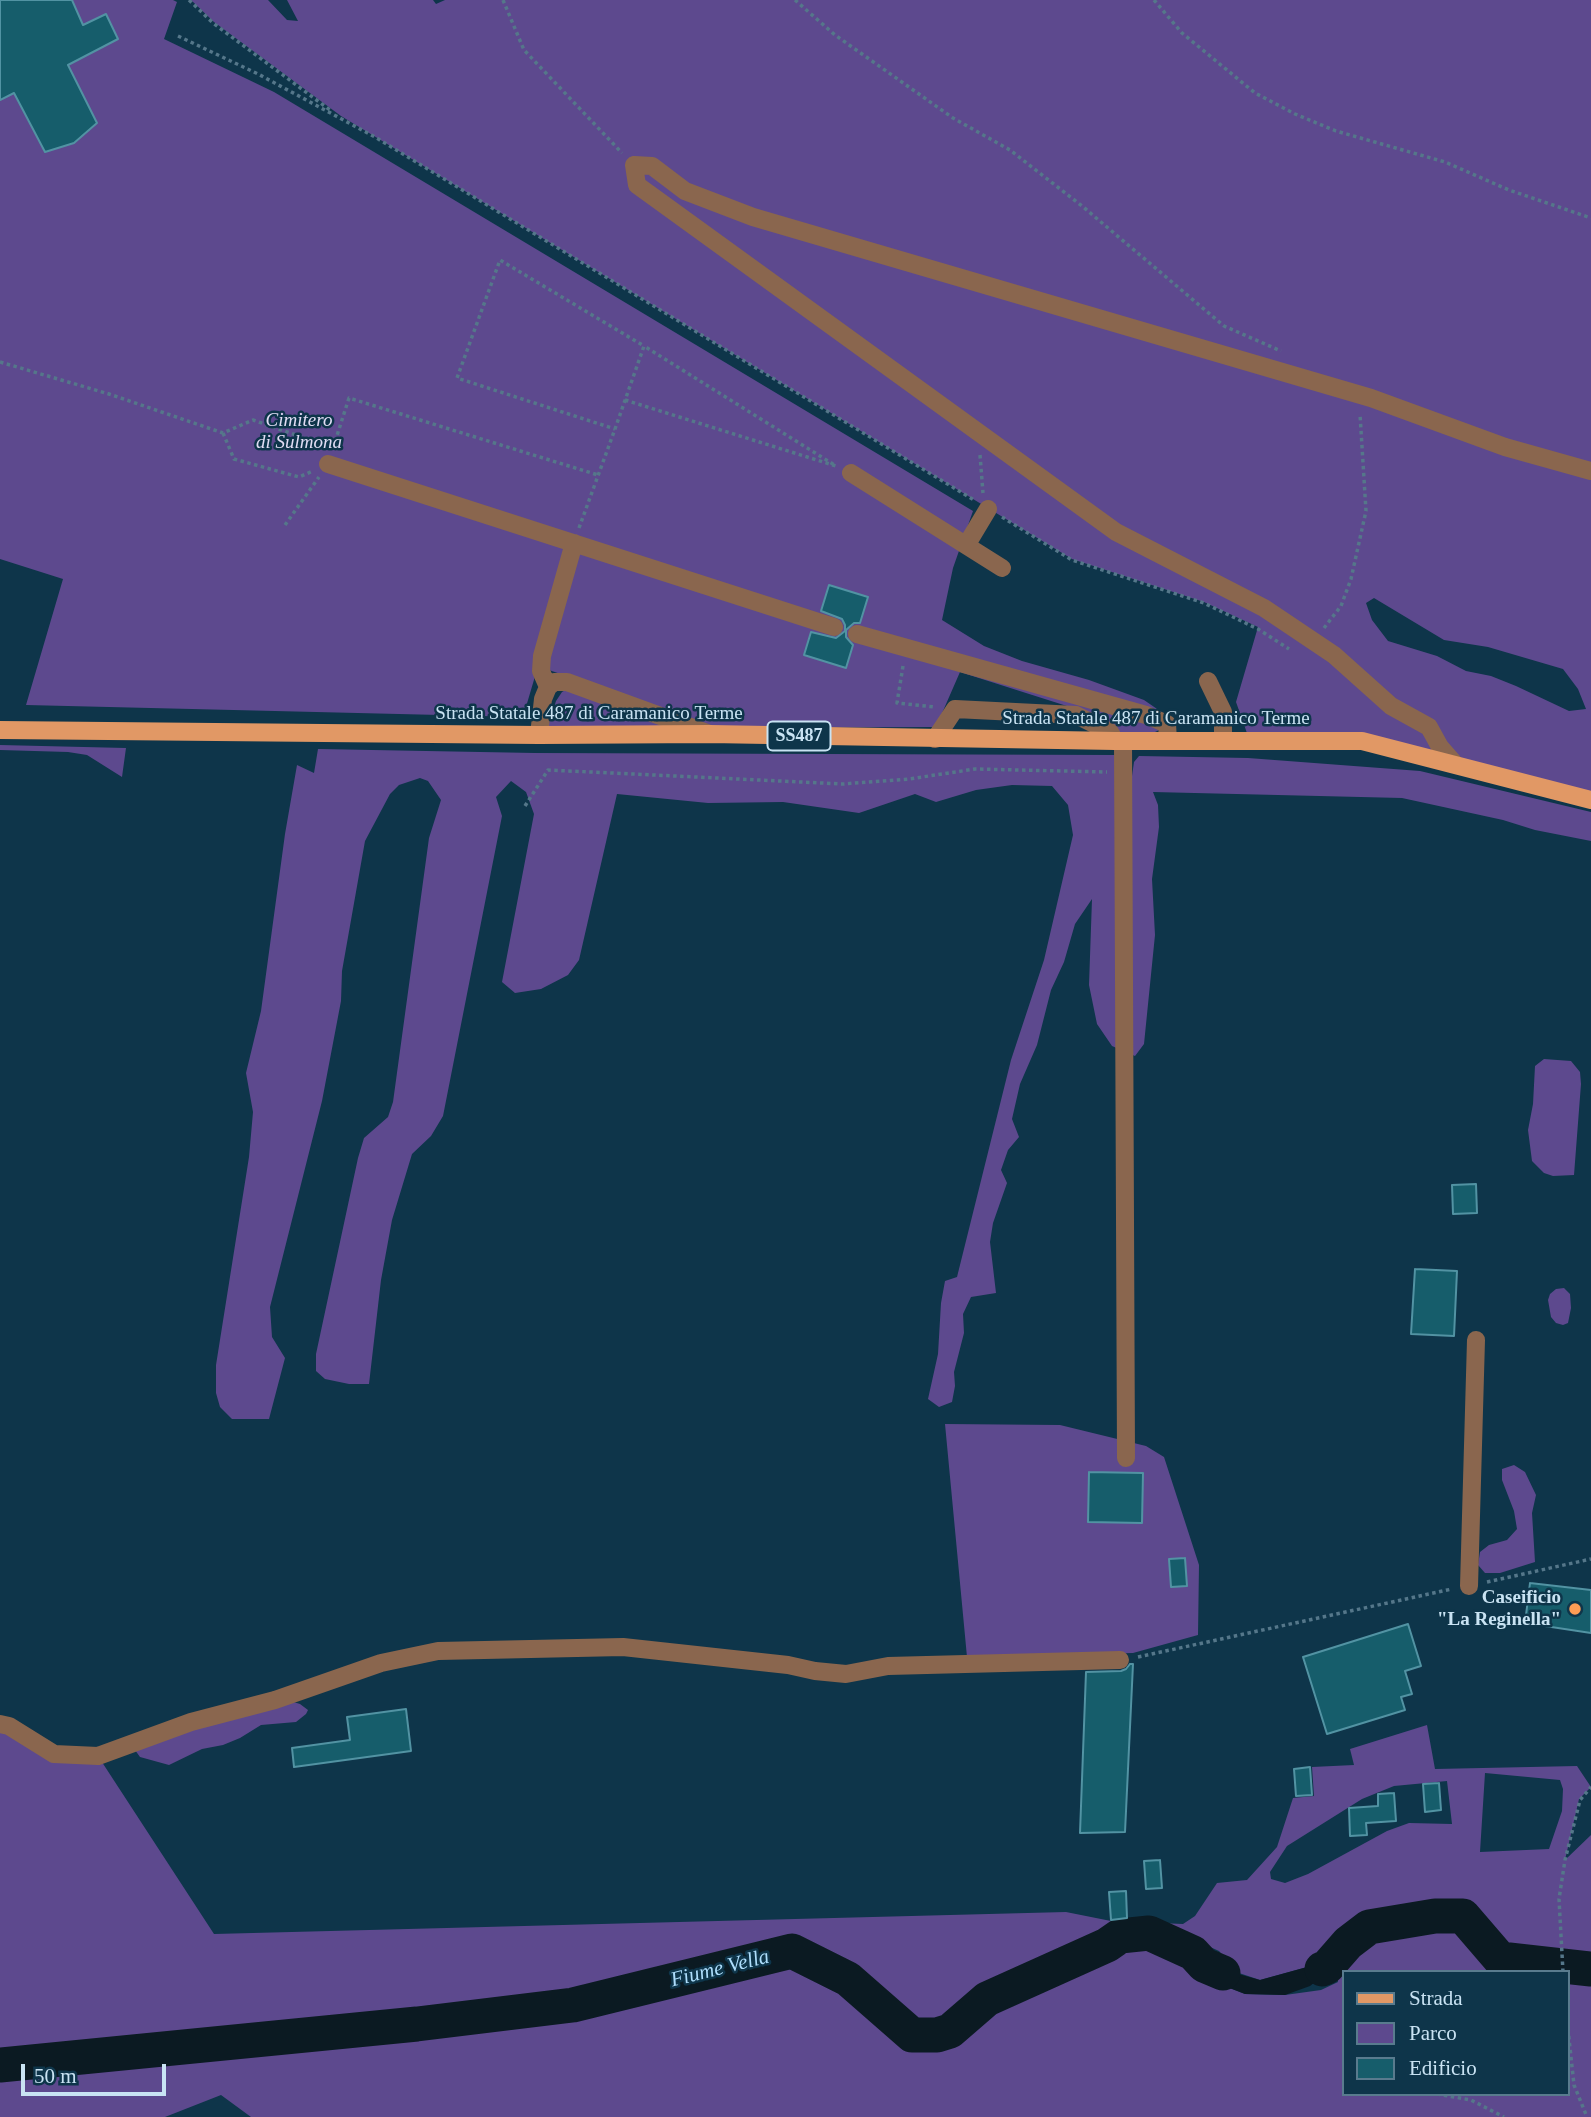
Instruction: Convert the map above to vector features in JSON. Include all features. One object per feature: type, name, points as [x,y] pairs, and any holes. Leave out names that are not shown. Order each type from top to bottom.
[{"type":"main road","name":"Strada Statale 487 di Caramanico Terme","points":[[0,730],[1362,741],[1591,800]]},
{"type":"street","points":[[1454,763],[1440,747],[1429,727],[1391,706],[1320,645],[1264,608],[1116,532],[637,185],[634,165],[652,166],[685,191],[753,217],[877,251],[1057,307],[1359,395],[1505,447],[1591,471]]},
{"type":"street","points":[[328,464],[834,626]]},
{"type":"street","points":[[851,473],[1002,568]]},
{"type":"street","points":[[967,544],[983,505]]},
{"type":"street","points":[[548,687],[541,671],[542,656],[574,543]]},
{"type":"street","points":[[857,634],[1146,715],[1167,724],[1168,740]]},
{"type":"street","points":[[1208,681],[1223,712],[1223,741]]},
{"type":"street","points":[[539,735],[544,699],[548,687],[554,682],[566,682],[710,734]]},
{"type":"street","points":[[935,739],[955,709],[1076,715],[1110,732],[1119,741],[1123,772],[1126,1458]]},
{"type":"street","points":[[1469,1586],[1476,1340]]},
{"type":"street","points":[[0,1724],[9,1726],[54,1754],[98,1756],[191,1722],[275,1700],[381,1663],[438,1651],[623,1647],[788,1664],[815,1671],[846,1674],[888,1666],[1119,1660]]},
{"type":"path","points":[[189,0],[213,23],[340,117]]},
{"type":"path","points":[[503,0],[524,50],[634,165]]},
{"type":"path","points":[[795,0],[835,35],[953,118],[1010,150],[1082,205],[1224,326],[1283,352]]},
{"type":"path","points":[[1154,0],[1182,33],[1255,93],[1295,114],[1336,131],[1445,162],[1509,190],[1591,218]]},
{"type":"path","points":[[178,36],[340,117],[1072,560],[1204,603],[1258,629]]},
{"type":"path","points":[[615,429],[457,378],[500,260],[836,466],[625,400]]},
{"type":"path","points":[[574,543],[644,346]]},
{"type":"path","points":[[0,362],[109,394],[223,433],[253,420],[316,442],[328,464]]},
{"type":"path","points":[[1320,645],[1325,625],[1341,606],[1351,579],[1366,512],[1359,395]]},
{"type":"path","points":[[285,525],[328,464],[349,398],[598,475]]},
{"type":"path","points":[[973,429],[970,433],[980,453],[983,505]]},
{"type":"path","points":[[223,433],[234,459],[299,477],[328,464]]},
{"type":"path","points":[[906,648],[897,703],[955,709]]},
{"type":"path","points":[[525,806],[548,770],[843,784],[909,779],[975,769],[1123,772]]},
{"type":"path","points":[[1119,1660],[1591,1559]]},
{"type":"path","points":[[1563,1970],[1559,1899],[1565,1860],[1580,1800],[1591,1787]]},
{"type":"path","points":[[1570,2048],[1574,2085],[1586,2117]]},
{"type":"path","points":[[1448,2096],[1471,2100],[1504,2117]]},
{"type":"green space","name":"Cimitero di Sulmona","points":[[0,0],[177,2],[164,39],[274,92],[973,511],[953,568],[942,620],[984,646],[1144,700],[1176,722],[1155,732],[1119,732],[1070,707],[960,672],[936,727],[715,728],[549,670],[541,656],[523,717],[26,705],[63,579],[0,559]]},
{"type":"green space","points":[[191,0],[268,0],[287,20],[298,21],[287,0],[433,0],[436,4],[445,0],[1591,0],[1591,800],[1362,741],[1248,736],[1236,702],[1258,627],[1204,602],[1072,559],[341,116],[214,22]],"holes":[[[1374,598],[1444,640],[1488,647],[1563,669],[1578,689],[1586,709],[1569,711],[1491,676],[1466,671],[1437,656],[1388,641],[1372,620],[1366,603]]]},
{"type":"green space","points":[[569,688],[677,727],[547,729],[556,701],[562,692]]},
{"type":"green space","points":[[0,745],[126,748],[122,777],[87,755],[0,750]]},
{"type":"green space","points":[[318,749],[535,753],[1117,755],[1131,783],[1134,762],[1139,756],[1248,758],[1420,771],[1591,812],[1591,841],[1402,798],[1153,792],[1158,805],[1159,827],[1152,879],[1155,935],[1144,1044],[1135,1056],[1112,1046],[1097,1024],[1089,985],[1092,899],[1075,924],[1064,962],[1051,990],[1037,1045],[1020,1084],[1012,1119],[1019,1137],[1008,1150],[1001,1170],[1007,1183],[993,1223],[990,1242],[996,1293],[971,1297],[963,1314],[964,1333],[954,1372],[952,1402],[939,1407],[928,1399],[938,1354],[945,1281],[957,1277],[1011,1060],[1044,960],[1073,835],[1068,805],[1052,786],[1012,785],[976,790],[936,802],[915,794],[859,813],[783,802],[708,803],[617,794],[579,960],[568,975],[541,989],[515,993],[502,982],[534,814],[526,792],[511,781],[496,797],[502,816],[443,1116],[431,1136],[412,1154],[392,1220],[381,1280],[369,1384],[349,1384],[325,1379],[316,1371],[316,1354],[364,1138],[388,1117],[393,1102],[429,838],[441,800],[428,781],[420,778],[399,785],[390,794],[365,841],[342,971],[341,1001],[322,1101],[270,1307],[272,1337],[285,1358],[269,1419],[232,1419],[220,1407],[216,1393],[216,1365],[249,1157],[253,1112],[246,1073],[261,1011],[297,765],[314,773]]},
{"type":"green space","points":[[1544,1059],[1571,1061],[1580,1072],[1574,1175],[1553,1176],[1544,1173],[1532,1161],[1528,1130],[1533,1104],[1535,1066]]},
{"type":"green space","points":[[1564,1288],[1570,1294],[1571,1308],[1568,1323],[1563,1325],[1556,1323],[1551,1317],[1548,1300],[1556,1289]]},
{"type":"green space","points":[[945,1424],[1060,1425],[1146,1446],[1164,1457],[1199,1565],[1198,1635],[1133,1653],[967,1657]]},
{"type":"green space","points":[[1514,1465],[1525,1472],[1536,1495],[1532,1513],[1535,1562],[1500,1573],[1485,1573],[1478,1565],[1480,1552],[1489,1545],[1507,1540],[1517,1529],[1514,1511],[1502,1480],[1502,1469]]},
{"type":"green space","points":[[290,1701],[308,1710],[296,1722],[261,1725],[240,1738],[202,1749],[169,1765],[140,1757],[135,1750],[137,1745]]},
{"type":"green space","points":[[0,1725],[54,1754],[98,1756],[214,1934],[1066,1912],[1111,1921],[1183,1924],[1195,1916],[1217,1883],[1247,1880],[1277,1847],[1293,1798],[1314,1796],[1312,1767],[1354,1765],[1350,1749],[1427,1725],[1435,1769],[1577,1766],[1591,1787],[1579,1799],[1565,1860],[1591,1835],[1591,1969],[1563,1966],[1591,1970],[1591,2117],[251,2117],[221,2095],[165,2117],[0,2117]],"holes":[[[1485,1773],[1560,1780],[1563,1789],[1562,1811],[1549,1849],[1480,1852]],[[1447,1781],[1452,1824],[1409,1823],[1387,1831],[1308,1874],[1285,1883],[1271,1879],[1270,1872],[1287,1846],[1362,1799],[1394,1786]],[[1338,1939],[1342,1960],[1334,1967],[1338,1982],[1321,1990],[1285,1995],[1245,1994],[1227,1987],[1185,1967],[1181,1954],[1189,1944],[1197,1941],[1219,1951],[1239,1973],[1260,1980],[1318,1964]]]},
{"type":"water","points":[[1352,1933],[1360,1938],[1334,1967],[1310,1986],[1285,1995],[1245,1994],[1227,1987],[1185,1967],[1181,1954],[1185,1948],[1191,1947],[1217,1968],[1260,1980],[1318,1964],[1338,1939]]},
{"type":"building","points":[[0,0],[72,0],[83,25],[106,14],[118,39],[68,65],[97,123],[74,143],[45,152],[14,93],[0,100]]},
{"type":"building","points":[[829,585],[868,597],[860,623],[854,623],[846,630],[846,637],[853,645],[846,668],[804,655],[811,632],[836,638],[845,631],[842,619],[821,611]]},
{"type":"building","points":[[1476,1184],[1477,1213],[1453,1214],[1452,1185]]},
{"type":"building","points":[[1415,1269],[1457,1271],[1454,1336],[1411,1334]]},
{"type":"building","points":[[1089,1472],[1143,1473],[1142,1523],[1088,1522]]},
{"type":"building","points":[[1185,1558],[1187,1586],[1171,1587],[1169,1559]]},
{"type":"building","points":[[1530,1583],[1591,1590],[1591,1633],[1525,1623]]},
{"type":"building","points":[[1408,1624],[1421,1666],[1405,1671],[1412,1694],[1401,1697],[1405,1710],[1327,1734],[1303,1657]]},
{"type":"building","points":[[1133,1664],[1125,1832],[1080,1833],[1086,1672],[1121,1671]]},
{"type":"building","points":[[406,1709],[411,1751],[294,1767],[292,1748],[350,1740],[347,1717]]},
{"type":"building","points":[[1310,1767],[1312,1795],[1296,1796],[1294,1769]]},
{"type":"building","points":[[1439,1783],[1441,1810],[1425,1812],[1423,1784]]},
{"type":"building","points":[[1394,1793],[1396,1821],[1366,1823],[1367,1835],[1350,1836],[1349,1808],[1378,1806],[1378,1794]]},
{"type":"building","points":[[1160,1860],[1162,1888],[1146,1889],[1144,1861]]},
{"type":"building","points":[[1126,1891],[1127,1918],[1111,1920],[1109,1892]]},
{"type":"waterway","name":"Fiume Vella","points":[[1322,1969],[1369,1927],[1435,1916],[1463,1916],[1500,1959],[1591,1969]]},
{"type":"waterway","name":"Fiume Vella","points":[[0,2065],[417,2024],[573,2005],[792,1951],[848,1979],[912,2035],[937,2035],[950,2031],[987,1999],[1107,1945],[1120,1936],[1149,1933],[1193,1953],[1204,1965],[1223,1973]]},
{"type":"place","name":"Caseificio \"La Reginella\"","points":[[1575,1609]]}]
